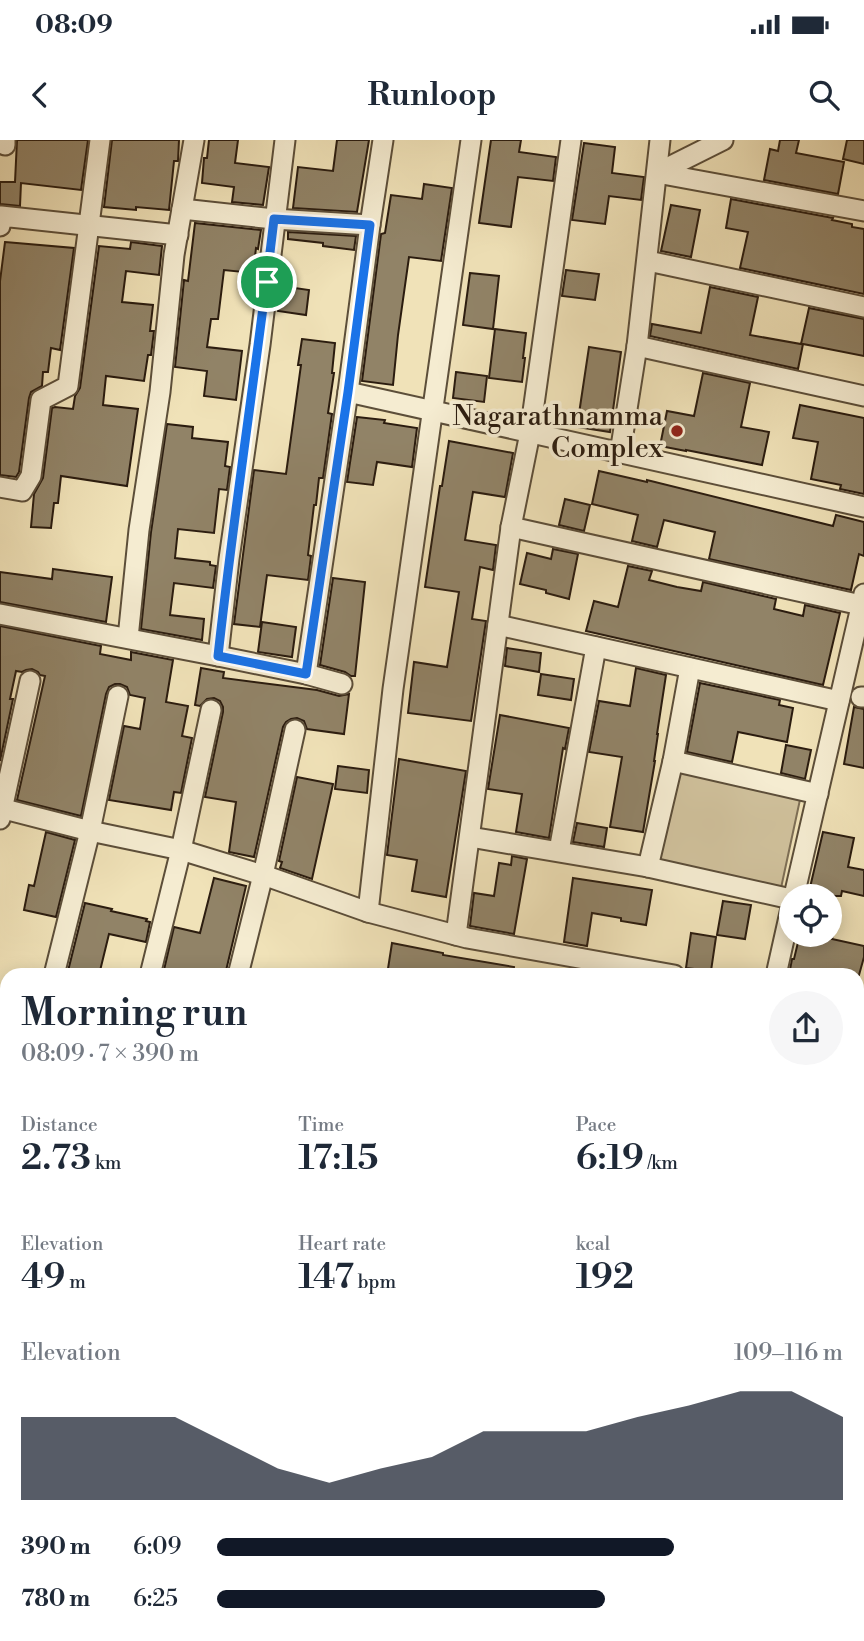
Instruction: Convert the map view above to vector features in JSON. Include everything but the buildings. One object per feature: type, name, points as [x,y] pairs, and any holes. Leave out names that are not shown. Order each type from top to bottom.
[{"type":"street","points":[[0,487],[22,491],[31,476],[41,400],[68,386],[100,140]]},
{"type":"street","points":[[128,639],[139,530],[160,392],[178,235],[194,140]]},
{"type":"street","points":[[218,656],[285,140]]},
{"type":"street","points":[[306,674],[383,140]]},
{"type":"street","points":[[368,912],[393,689],[471,140]]},
{"type":"street","points":[[456,935],[511,527],[530,433],[571,140]]},
{"type":"street","points":[[620,453],[648,261],[660,140]]},
{"type":"street","points":[[657,173],[723,140]]},
{"type":"street","points":[[657,173],[864,211]]},
{"type":"street","points":[[182,209],[274,219],[370,225]]},
{"type":"street","points":[[0,226],[1,216],[178,235]]},
{"type":"street","points":[[648,261],[864,307]]},
{"type":"street","points":[[637,346],[864,396]]},
{"type":"street","points":[[348,392],[864,508]]},
{"type":"street","points":[[511,527],[862,599],[796,884]]},
{"type":"street","points":[[0,614],[306,674],[342,684]]},
{"type":"street","points":[[498,625],[839,701]]},
{"type":"street","points":[[559,851],[596,647]]},
{"type":"street","points":[[648,867],[673,761],[690,668]]},
{"type":"street","points":[[30,681],[1,812],[181,850],[368,912],[456,935],[636,968]]},
{"type":"street","points":[[56,968],[90,831],[118,696]]},
{"type":"street","points":[[152,968],[212,710]]},
{"type":"street","points":[[240,968],[295,730]]},
{"type":"street","points":[[673,761],[818,794]]},
{"type":"street","points":[[470,837],[648,867],[779,895]]},
{"type":"street","points":[[778,968],[782,947]]},
{"type":"shaded area","points":[[676,768],[801,795],[779,888],[655,861]]},
{"type":"place","name":"Nagarathnamma Complex","points":[[677,431]]},
{"type":"route","points":[[274,219],[370,225],[306,674],[218,656],[267,282],[274,219]]}]
